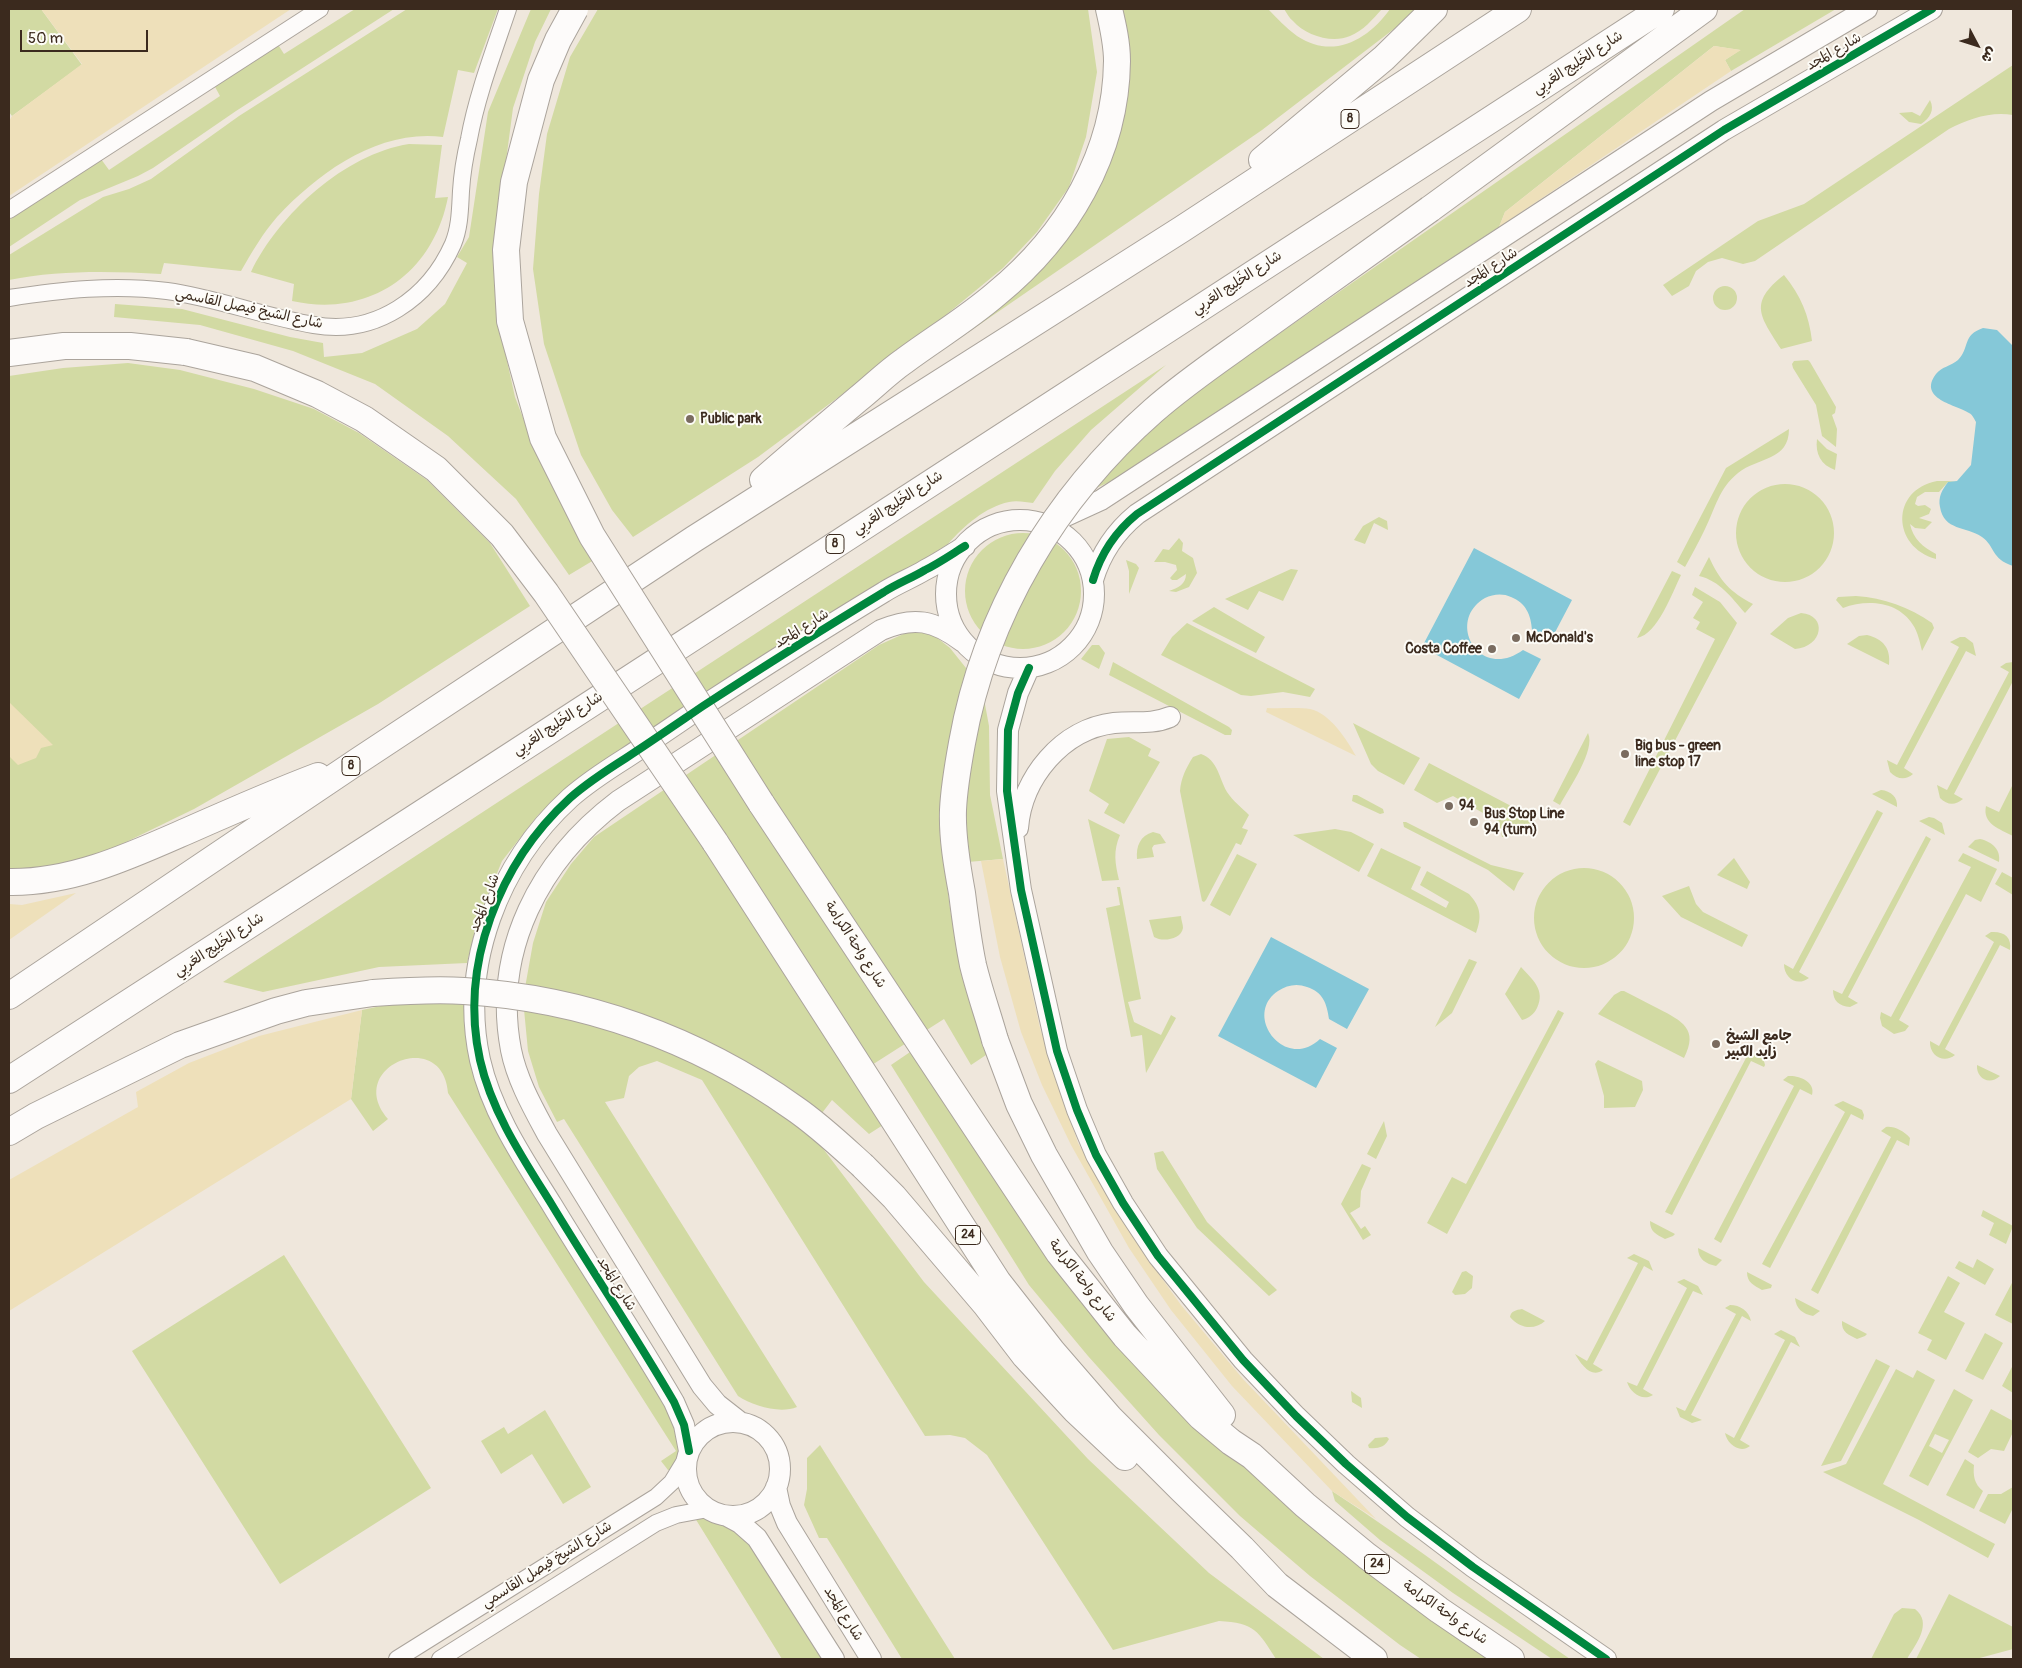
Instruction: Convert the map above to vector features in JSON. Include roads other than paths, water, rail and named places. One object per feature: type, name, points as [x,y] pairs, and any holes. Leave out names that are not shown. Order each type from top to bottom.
[{"type":"highway","name":"شارع واحة الكرامة","points":[[575,9],[558,40],[542,80],[514,182],[506,250],[510,321],[543,438],[592,536],[761,803],[1059,1253],[1125,1336],[1201,1416],[1231,1442],[1252,1456],[1305,1506],[1439,1610],[1511,1659]]},
{"type":"highway","points":[[694,539],[903,361],[951,329],[996,294],[1021,272],[1063,223],[1094,170],[1112,116],[1117,59],[1109,9]]},
{"type":"highway","points":[[1182,228],[1384,58],[1434,9]]},
{"type":"highway","name":"8","points":[[9,996],[358,761],[694,539],[1182,228],[1518,9]]},
{"type":"highway","name":"شارع الخَلِيج العَربِي","points":[[9,1080],[1661,9]]},
{"type":"highway","points":[[1252,1456],[1136,1305],[1100,1252],[1044,1155],[1019,1104],[995,1040],[973,965],[957,864],[953,811],[957,766],[966,720],[979,672],[995,627],[1014,586],[1038,545],[1069,502],[1107,456],[1153,411],[1207,369],[1704,9]]},
{"type":"highway","name":"24","points":[[9,353],[64,346],[130,346],[186,352],[255,368],[317,394],[364,419],[436,469],[502,535],[546,593],[715,842],[998,1282],[1052,1351],[1110,1418],[1242,1548],[1276,1585],[1374,1659]]},
{"type":"highway","points":[[9,882],[25,882],[82,873],[138,852],[274,792],[358,761]]},
{"type":"highway","points":[[9,1132],[36,1116],[180,1045],[276,1010],[314,1001],[373,993],[463,990],[507,994],[586,1010],[638,1025],[719,1061],[758,1084],[816,1125],[863,1166],[894,1197],[986,1305],[1025,1356],[1075,1410],[1206,1532],[1276,1585]]},
{"type":"street","points":[[9,210],[320,9]]},
{"type":"street","name":"شارع الشيخ فيصل القاسمي","points":[[9,298],[67,290],[136,288],[193,295],[316,326],[341,327],[365,323],[389,314],[410,301],[429,284],[444,264],[454,241],[460,216],[463,173],[475,112],[508,9]]},
{"type":"street","name":"شارع المَجد","points":[[1045,524],[1083,510],[1112,493],[1726,92],[1867,9]]},
{"type":"street","name":"شارع المَجد","points":[[1093,580],[1097,567],[1110,543],[1127,522],[1137,514],[1724,130],[1932,9]]},
{"type":"street","points":[[1010,521],[1028,521],[1045,524],[1062,533],[1076,546],[1087,562],[1093,580],[1093,606],[1090,618],[1081,636],[1068,651],[1051,662],[1029,668],[1011,668],[993,663],[977,654],[963,642],[954,627],[948,611],[946,594],[949,576],[955,560],[965,546],[978,534],[993,526],[1010,521]]},
{"type":"street","name":"شارع المَجد","points":[[688,1455],[684,1425],[674,1402],[516,1148],[491,1092],[480,1061],[475,1011],[478,964],[485,932],[510,872],[548,820],[571,797],[597,777],[732,688],[886,591],[925,571],[965,546]]},
{"type":"street","name":"شارع المَجد","points":[[740,1422],[717,1404],[702,1386],[533,1108],[520,1079],[512,1052],[508,1028],[510,974],[515,948],[533,899],[561,855],[578,835],[618,801],[880,630],[905,622],[928,623],[940,626],[963,642]]},
{"type":"street","points":[[1029,668],[1018,693],[1008,730],[1007,791],[1021,890],[1057,1051],[1077,1110],[1096,1155],[1123,1203],[1158,1256],[1243,1360],[1296,1416],[1346,1464],[1407,1517],[1473,1567],[1606,1659]]},
{"type":"street","points":[[1021,890],[1022,864],[1018,830],[1019,818],[1025,796],[1045,762],[1068,741],[1093,728],[1114,723],[1152,723],[1170,717]]},
{"type":"street","points":[[717,1513],[746,1514],[756,1510],[771,1496],[776,1487],[780,1464],[774,1447],[764,1433],[754,1426],[740,1422],[728,1422],[710,1428],[695,1440],[688,1455],[686,1476],[688,1486],[700,1503],[717,1513],[740,1524],[757,1538],[834,1659]]},
{"type":"street","name":"شارع الشيخ فيصل القاسمي","points":[[397,1659],[656,1497],[672,1482],[688,1455]]},
{"type":"street","name":"شارع المَجد","points":[[776,1487],[780,1506],[787,1523],[871,1659]]},
{"type":"street","name":"شارع الشيخ فيصل القاسمي","points":[[440,1659],[656,1523],[676,1515],[717,1513]]},
{"type":"water","points":[[1983,328],[1997,330],[2013,346],[2013,566],[2001,560],[1982,537],[1956,527],[1946,520],[1942,515],[1940,507],[1941,494],[1948,482],[1957,481],[1971,465],[1976,422],[1970,414],[1948,404],[1935,395],[1931,390],[1931,383],[1938,372],[1958,360],[1972,334]]},
{"type":"water","points":[[1474,548],[1572,600],[1551,640],[1532,630],[1527,610],[1516,600],[1508,596],[1498,594],[1485,598],[1473,608],[1468,620],[1468,633],[1472,645],[1481,654],[1493,659],[1507,658],[1523,650],[1541,659],[1519,699],[1422,647]]},
{"type":"water","points":[[1271,937],[1369,989],[1347,1029],[1329,1019],[1323,999],[1317,992],[1307,987],[1292,985],[1285,987],[1268,1001],[1264,1013],[1266,1025],[1272,1036],[1282,1045],[1294,1049],[1307,1047],[1320,1039],[1337,1048],[1316,1088],[1218,1036]]},
{"type":"place","name":"Public park","points":[[690,419]]},
{"type":"place","name":"McDonald's","points":[[1516,638]]},
{"type":"place","name":"Costa Coffee","points":[[1492,649]]},
{"type":"place","name":"Big bus - green line stop 17","points":[[1625,754]]},
{"type":"place","name":"94","points":[[1449,806]]},
{"type":"place","name":"Bus Stop Line 94 (turn)","points":[[1474,822]]},
{"type":"place","name":"جامع الشيخ زايد الكبير","points":[[1716,1044]]}]
